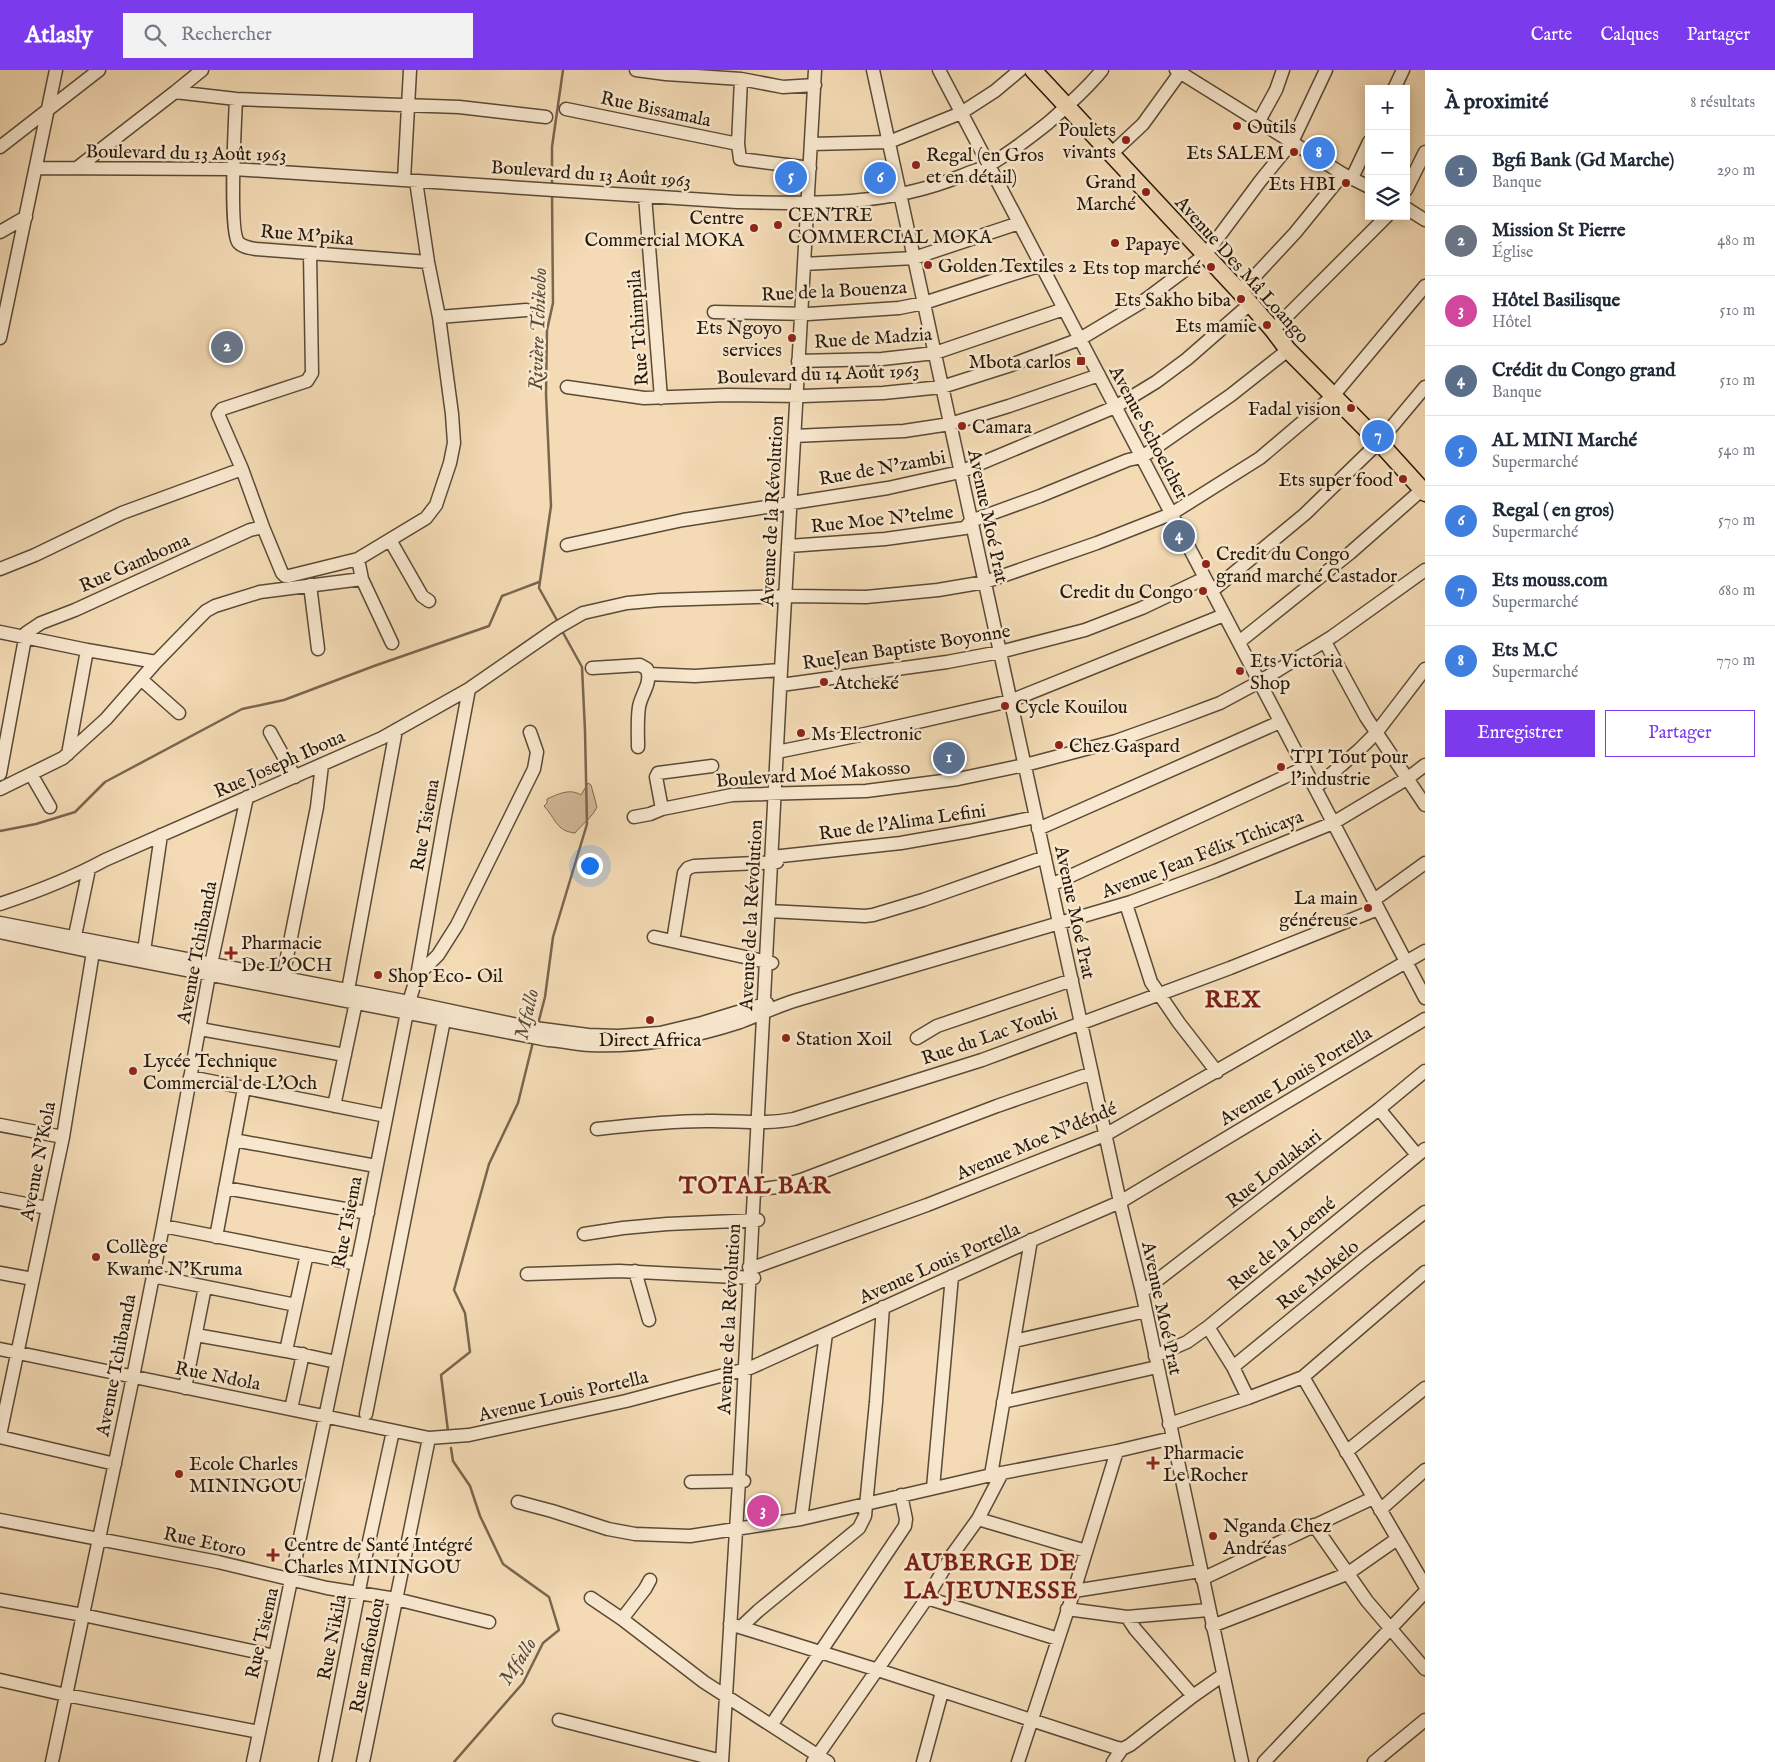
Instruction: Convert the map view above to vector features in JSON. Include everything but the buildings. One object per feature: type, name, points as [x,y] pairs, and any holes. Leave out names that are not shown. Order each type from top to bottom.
[{"type":"main road","name":"Avenue Des Mâ Loango","points":[[1033,70],[1245,298],[1288,350],[1424,490]]},
{"type":"street","points":[[0,338],[56,70]]},
{"type":"street","points":[[0,147],[98,70]]},
{"type":"street","points":[[76,168],[175,92],[185,75],[202,70]]},
{"type":"street","points":[[310,253],[312,373],[310,378],[307,381],[222,409],[218,414],[242,469],[282,573],[285,576],[296,576],[358,559],[426,518],[436,504],[450,462],[454,442],[452,414],[439,317],[410,180],[408,105],[410,70]]},
{"type":"street","points":[[636,70],[741,79],[783,87],[815,86]]},
{"type":"street","name":"Avenue de la Révolution","points":[[760,1122],[769,1007],[769,962],[780,752],[808,264],[814,145],[815,70]]},
{"type":"street","name":"Avenue de la Révolution","points":[[811,204],[810,168],[821,70]]},
{"type":"street","name":"Avenue Moé Prat","points":[[873,70],[1105,1135],[1142,1292],[1208,1610],[1242,1762]]},
{"type":"street","name":"Avenue Schoelcher","points":[[939,70],[1425,998]]},
{"type":"street","points":[[814,145],[888,142],[961,113],[995,91],[1020,70]]},
{"type":"street","name":"Boulevard du 13 Août 1963","points":[[36,168],[234,169],[645,196],[811,204],[852,202],[900,195],[939,185],[988,165],[1027,140],[1067,107],[1102,70]]},
{"type":"street","points":[[1260,121],[1276,90],[1283,70]]},
{"type":"street","name":"Boulevard du 14 Août 1963","points":[[567,387],[644,398],[883,393],[942,387],[1080,340],[1145,300],[1205,255],[1292,142],[1326,70]]},
{"type":"street","points":[[1396,85],[1403,70]]},
{"type":"street","points":[[1111,154],[1143,124],[1179,71],[1365,186]]},
{"type":"street","points":[[741,79],[738,144],[740,159],[810,168]]},
{"type":"street","points":[[175,92],[236,99],[459,107],[546,117]]},
{"type":"street","name":"Rue M'pika","points":[[236,99],[234,220],[237,240],[242,245],[256,249],[428,262]]},
{"type":"street","name":"Rue Bissamala","points":[[566,108],[738,144]]},
{"type":"street","name":"Rue de N'zambi","points":[[567,544],[683,520],[888,488],[960,472],[1115,407],[1156,382],[1187,359],[1245,298],[1295,233],[1348,176],[1365,148]]},
{"type":"street","points":[[1410,182],[1425,152]]},
{"type":"street","name":"Rue Tchimpila","points":[[645,196],[661,398]]},
{"type":"street","points":[[1410,211],[1425,220]]},
{"type":"street","points":[[0,232],[26,217]]},
{"type":"street","points":[[1273,330],[1383,220]]},
{"type":"street","points":[[808,264],[914,258],[1019,223]]},
{"type":"street","name":"Rue de la Bouenza","points":[[714,312],[805,314],[899,308],[924,303],[1041,265]]},
{"type":"street","name":"Rue Joseph Iboua","points":[[0,904],[89,869],[396,730],[469,689],[583,613],[640,601],[789,596],[866,597],[938,590],[985,582],[1098,543],[1171,514],[1260,458],[1333,396],[1425,286]]},
{"type":"street","name":"Rue de Madzia","points":[[802,361],[882,359],[935,353],[1064,309]]},
{"type":"street","points":[[439,317],[526,310]]},
{"type":"street","name":"Rue Moe N'telme","points":[[791,546],[885,538],[966,528],[971,521],[1040,496],[1128,460],[1142,457],[1231,395],[1288,350]]},
{"type":"street","points":[[798,436],[904,431],[950,424],[1018,404],[1099,376]]},
{"type":"street","points":[[1212,591],[1305,514],[1378,442],[1425,387]]},
{"type":"street","points":[[0,569],[35,555],[122,513],[242,469]]},
{"type":"street","points":[[1239,642],[1350,553],[1398,509],[1424,490]]},
{"type":"street","name":"Rue Gamboma","points":[[24,636],[28,631],[41,623],[75,610],[250,530],[263,527]]},
{"type":"street","points":[[390,540],[422,596],[429,601]]},
{"type":"street","points":[[358,559],[362,579],[392,643]]},
{"type":"street","name":"Boulevard Moé Makosso","points":[[634,817],[650,814],[662,809],[732,795],[866,791],[958,779],[1025,765],[1116,740],[1220,703],[1259,682],[1325,642],[1425,570]]},
{"type":"street","name":"RueJean Baptiste Boyonne","points":[[784,685],[947,662],[1000,652],[1085,630],[1142,608],[1205,578]]},
{"type":"street","points":[[0,789],[58,761],[68,754],[106,719],[156,662],[194,623],[214,606],[260,592],[362,579]]},
{"type":"street","points":[[310,586],[318,649]]},
{"type":"street","name":"Avenue de la Révolution","points":[[784,685],[781,670],[789,596]]},
{"type":"street","points":[[780,752],[1010,701],[1224,616]]},
{"type":"street","points":[[0,632],[156,662]]},
{"type":"street","points":[[0,774],[24,636]]},
{"type":"street","points":[[1325,642],[1352,694],[1425,805]]},
{"type":"street","points":[[68,754],[87,650]]},
{"type":"street","points":[[592,668],[640,665],[647,669],[649,674],[645,692],[639,706],[638,747]]},
{"type":"street","points":[[1315,788],[1376,733],[1425,669]]},
{"type":"street","points":[[649,674],[695,676],[781,670]]},
{"type":"street","points":[[142,680],[178,713]]},
{"type":"street","name":"Rue Tsiema","points":[[253,1762],[274,1656],[293,1579],[408,1007],[417,976],[469,689]]},
{"type":"street","name":"Rue de l'Alima Lefini","points":[[673,941],[684,872],[688,868],[901,843],[1037,823],[1280,722]]},
{"type":"street","points":[[348,990],[396,730]]},
{"type":"street","points":[[270,732],[295,776]]},
{"type":"street","points":[[417,976],[438,955],[457,926],[534,769],[537,752],[530,732]]},
{"type":"street","points":[[283,977],[315,817],[322,765]]},
{"type":"street","name":"Avenue Jean Félix Tchicaya","points":[[744,1016],[769,1007],[1126,904],[1215,871],[1333,822],[1408,778],[1425,765]]},
{"type":"street","points":[[662,809],[656,777],[658,773],[712,766]]},
{"type":"street","points":[[1051,885],[1304,768]]},
{"type":"street","points":[[31,774],[50,807]]},
{"type":"street","name":"Avenue Tchibanda","points":[[52,1762],[133,1377],[211,969],[247,797]]},
{"type":"street","points":[[144,951],[162,835]]},
{"type":"street","points":[[772,911],[873,915],[923,900],[1045,857]]},
{"type":"street","name":"Rue du Lac Youbi","points":[[597,1129],[681,1121],[779,1122],[794,1119],[982,1060],[1160,994],[1376,905],[1425,863]]},
{"type":"street","points":[[74,942],[89,869]]},
{"type":"street","points":[[1126,904],[1151,982],[1179,1023],[1217,1072]]},
{"type":"street","points":[[0,923],[74,942],[93,952],[283,977],[348,990],[408,1007],[444,1020],[548,1040],[588,1045],[645,1044],[677,1038],[744,1016],[764,983]]},
{"type":"street","points":[[0,932],[144,951],[211,969],[356,1002],[408,1007],[527,1028],[588,1035],[618,1036],[668,1031],[744,1016]]},
{"type":"street","points":[[654,937],[769,962]]},
{"type":"street","name":"Avenue Moe N'déndé","points":[[527,1274],[635,1271],[752,1273],[1105,1135],[1425,951]]},
{"type":"street","name":"Avenue N'Kola","points":[[0,1436],[63,1137],[93,952]]},
{"type":"street","name":"Avenue de la Révolution","points":[[724,1762],[736,1625],[739,1530],[760,1122],[762,1034],[769,1007],[764,983],[769,962]]},
{"type":"street","points":[[917,1038],[945,1023],[1072,980]]},
{"type":"street","points":[[334,1106],[356,1002]]},
{"type":"street","points":[[744,1016],[762,1034]]},
{"type":"street","name":"Avenue Louis Portella","points":[[429,1438],[470,1435],[626,1401],[747,1369],[1031,1240],[1120,1202],[1425,1019]]},
{"type":"street","points":[[366,1414],[444,1020]]},
{"type":"street","points":[[200,1029],[345,1055]]},
{"type":"street","name":"Rue Loulakari","points":[[1142,1292],[1379,1110],[1425,1071]]},
{"type":"street","points":[[757,1190],[790,1184],[833,1169],[997,1106],[1092,1073]]},
{"type":"street","points":[[190,1077],[386,1116]]},
{"type":"street","points":[[216,1237],[244,1088]]},
{"type":"street","points":[[1379,1110],[1421,1152]]},
{"type":"street","points":[[0,1125],[63,1137]]},
{"type":"street","points":[[234,1140],[376,1166]]},
{"type":"street","name":"Rue de la Loemé","points":[[1004,1402],[1156,1362],[1208,1327],[1421,1152]]},
{"type":"street","points":[[225,1188],[368,1213]]},
{"type":"street","points":[[0,1199],[47,1208]]},
{"type":"street","name":"Rue Mokelo","points":[[1233,1367],[1425,1212]]},
{"type":"street","points":[[584,1234],[668,1224],[755,1220]]},
{"type":"street","points":[[163,1226],[357,1264]]},
{"type":"street","points":[[591,1598],[622,1619],[680,1665],[772,1724],[820,1760],[927,1598],[952,1555],[978,1519],[997,1474],[1004,1402],[1031,1240]]},
{"type":"street","points":[[286,1351],[307,1254]]},
{"type":"street","points":[[635,1271],[649,1320]]},
{"type":"street","points":[[1169,1424],[1248,1398],[1303,1377],[1425,1272]]},
{"type":"street","points":[[0,1273],[33,1279]]},
{"type":"street","points":[[152,1276],[296,1305]]},
{"type":"street","points":[[933,1488],[952,1276]]},
{"type":"street","points":[[185,1388],[205,1287]]},
{"type":"street","points":[[736,1625],[758,1611],[858,1528],[865,1516],[883,1307]]},
{"type":"street","points":[[1014,1340],[1146,1311]]},
{"type":"street","points":[[1208,1327],[1233,1367],[1248,1398]]},
{"type":"street","points":[[801,1519],[826,1334]]},
{"type":"street","points":[[196,1335],[303,1354],[336,1362]]},
{"type":"street","name":"Rue Ndola","points":[[0,1350],[429,1438]]},
{"type":"street","points":[[291,1409],[303,1354]]},
{"type":"street","points":[[1303,1377],[1425,1586]]},
{"type":"street","points":[[1346,1452],[1425,1388]]},
{"type":"street","name":"Rue Nikila","points":[[325,1762],[393,1431]]},
{"type":"street","points":[[0,1436],[114,1464]]},
{"type":"street","name":"Rue mafoudou","points":[[363,1762],[429,1438]]},
{"type":"street","points":[[518,1502],[608,1529],[635,1534],[690,1536],[801,1519],[997,1474],[1117,1451],[1172,1438]]},
{"type":"street","points":[[1018,1762],[1117,1451]]},
{"type":"street","points":[[1380,1510],[1425,1470]]},
{"type":"street","points":[[691,1482],[742,1481]]},
{"type":"street","points":[[772,1724],[905,1526],[906,1520],[901,1495]]},
{"type":"street","points":[[1074,1591],[1201,1575],[1373,1498]]},
{"type":"street","points":[[978,1519],[1086,1552]]},
{"type":"street","name":"Rue Etoro","points":[[0,1520],[100,1538],[358,1594],[396,1599],[489,1622]]},
{"type":"street","points":[[1314,1525],[1367,1602],[1425,1669]]},
{"type":"street","points":[[1212,1626],[1347,1574],[1397,1539]]},
{"type":"street","points":[[622,1619],[645,1590],[650,1580]]},
{"type":"street","points":[[1264,1762],[1425,1592]]},
{"type":"street","points":[[927,1598],[1058,1639]]},
{"type":"street","points":[[0,1600],[274,1656]]},
{"type":"street","points":[[1068,1609],[1127,1617],[1208,1610]]},
{"type":"street","points":[[1127,1617],[1135,1629],[1193,1696]]},
{"type":"street","points":[[736,1625],[1122,1748],[1130,1745],[1223,1675]]},
{"type":"street","points":[[0,1680],[66,1695],[259,1732]]},
{"type":"street","points":[[923,1762],[942,1692]]},
{"type":"street","points":[[559,1720],[724,1762]]},
{"type":"street","points":[[1374,1762],[1425,1720]]},
{"type":"street","points":[[1113,1762],[1122,1748]]},
{"type":"shaded area","points":[[588,783],[591,785],[597,807],[595,811],[575,833],[564,830],[557,824],[544,806],[547,803],[547,799],[568,792],[581,795]]},
{"type":"waterway","name":"Rivière Tchikobo","points":[[552,185],[552,147],[563,70]]},
{"type":"waterway","name":"Rivière Tchikobo","points":[[552,193],[553,303],[547,330],[546,394],[551,506],[539,588],[558,622]]},
{"type":"waterway","points":[[0,831],[36,824],[75,812],[105,782],[242,709],[284,700],[489,626],[502,596],[539,582]]},
{"type":"waterway","name":"Mfallo","points":[[538,1024],[545,997],[553,937],[587,824],[582,667],[561,629]]},
{"type":"waterway","name":"Mfallo","points":[[448,1431],[441,1375],[470,1352],[465,1313],[454,1290],[489,1164],[518,1103],[533,1042]]},
{"type":"waterway","name":"Mfallo","points":[[451,1448],[453,1461],[470,1486],[480,1516],[503,1564],[549,1597],[559,1630],[543,1643],[523,1683],[454,1762]]},
{"type":"place","name":"Outils","points":[[1237,126]]},
{"type":"place","name":"Poulets vivants","points":[[1126,140]]},
{"type":"place","name":"Ets SALEM","points":[[1294,152]]},
{"type":"place","name":"Ets M.C","points":[[1319,153]]},
{"type":"place","name":"Regal (en Gros et en détail)","points":[[916,165]]},
{"type":"place","name":"AL MINI Marché","points":[[791,177]]},
{"type":"place","name":"Regal ( en gros)","points":[[880,178]]},
{"type":"place","name":"Ets HBI","points":[[1346,183]]},
{"type":"place","name":"Grand Marché","points":[[1146,192]]},
{"type":"place","name":"CENTRE COMMERCIAL MOKA","points":[[778,225]]},
{"type":"place","name":"Centre Commercial MOKA","points":[[754,228]]},
{"type":"place","name":"Papaye","points":[[1115,243]]},
{"type":"place","name":"Golden Textiles 2","points":[[928,265]]},
{"type":"place","name":"Ets top marché","points":[[1211,267]]},
{"type":"place","name":"Ets Sakho biba","points":[[1241,299]]},
{"type":"place","name":"Ets mamie","points":[[1267,325]]},
{"type":"place","name":"Ets Ngoyo services","points":[[792,338]]},
{"type":"place","name":"Mission St Pierre","points":[[227,347]]},
{"type":"place","name":"Mbota carlos","points":[[1081,361]]},
{"type":"place","name":"Fadal vision","points":[[1351,408]]},
{"type":"place","name":"Camara","points":[[962,426]]},
{"type":"place","name":"Ets mouss.com","points":[[1378,436]]},
{"type":"place","name":"Ets super food","points":[[1403,479]]},
{"type":"place","name":"Crédit du Congo grand","points":[[1179,536]]},
{"type":"place","name":"Credit du Congo grand marché Castador","points":[[1206,564]]},
{"type":"place","name":"Credit du Congo","points":[[1203,591]]},
{"type":"place","name":"Ets Victoria Shop","points":[[1240,671]]},
{"type":"place","name":"Atcheké","points":[[824,682]]},
{"type":"place","name":"Cycle Kouilou","points":[[1005,706]]},
{"type":"place","name":"Ms Electronic","points":[[801,733]]},
{"type":"place","name":"Chez Gaspard","points":[[1059,745]]},
{"type":"place","name":"Bgfi Bank (Gd Marche)","points":[[949,758]]},
{"type":"place","name":"TPI Tout pour l'industrie","points":[[1281,767]]},
{"type":"place","name":"La main généreuse","points":[[1368,908]]},
{"type":"place","name":"Pharmacie De L'OCH","points":[[231,953]]},
{"type":"place","name":"Shop Eco- Oil","points":[[378,975]]},
{"type":"place","name":"Direct Africa","points":[[650,1020]]},
{"type":"place","name":"Station Xoil","points":[[786,1038]]},
{"type":"place","name":"Lycée Technique Commercial de L'Och","points":[[133,1071]]},
{"type":"place","name":"Collège Kwame N'Kruma","points":[[96,1257]]},
{"type":"place","name":"Pharmacie Le Rocher","points":[[1153,1463]]},
{"type":"place","name":"Ecole Charles MININGOU","points":[[179,1474]]},
{"type":"place","name":"Hôtel Basilisque","points":[[763,1511]]},
{"type":"place","name":"Nganda Chez Andréas","points":[[1213,1536]]},
{"type":"place","name":"Centre de Santé Intégré Charles MININGOU","points":[[273,1555]]},
{"type":"district","name":"REX","points":[[1233,999]]},
{"type":"district","name":"TOTAL BAR","points":[[755,1185]]},
{"type":"district","name":"AUBERGE DE LA JEUNESSE","points":[[991,1576]]}]
